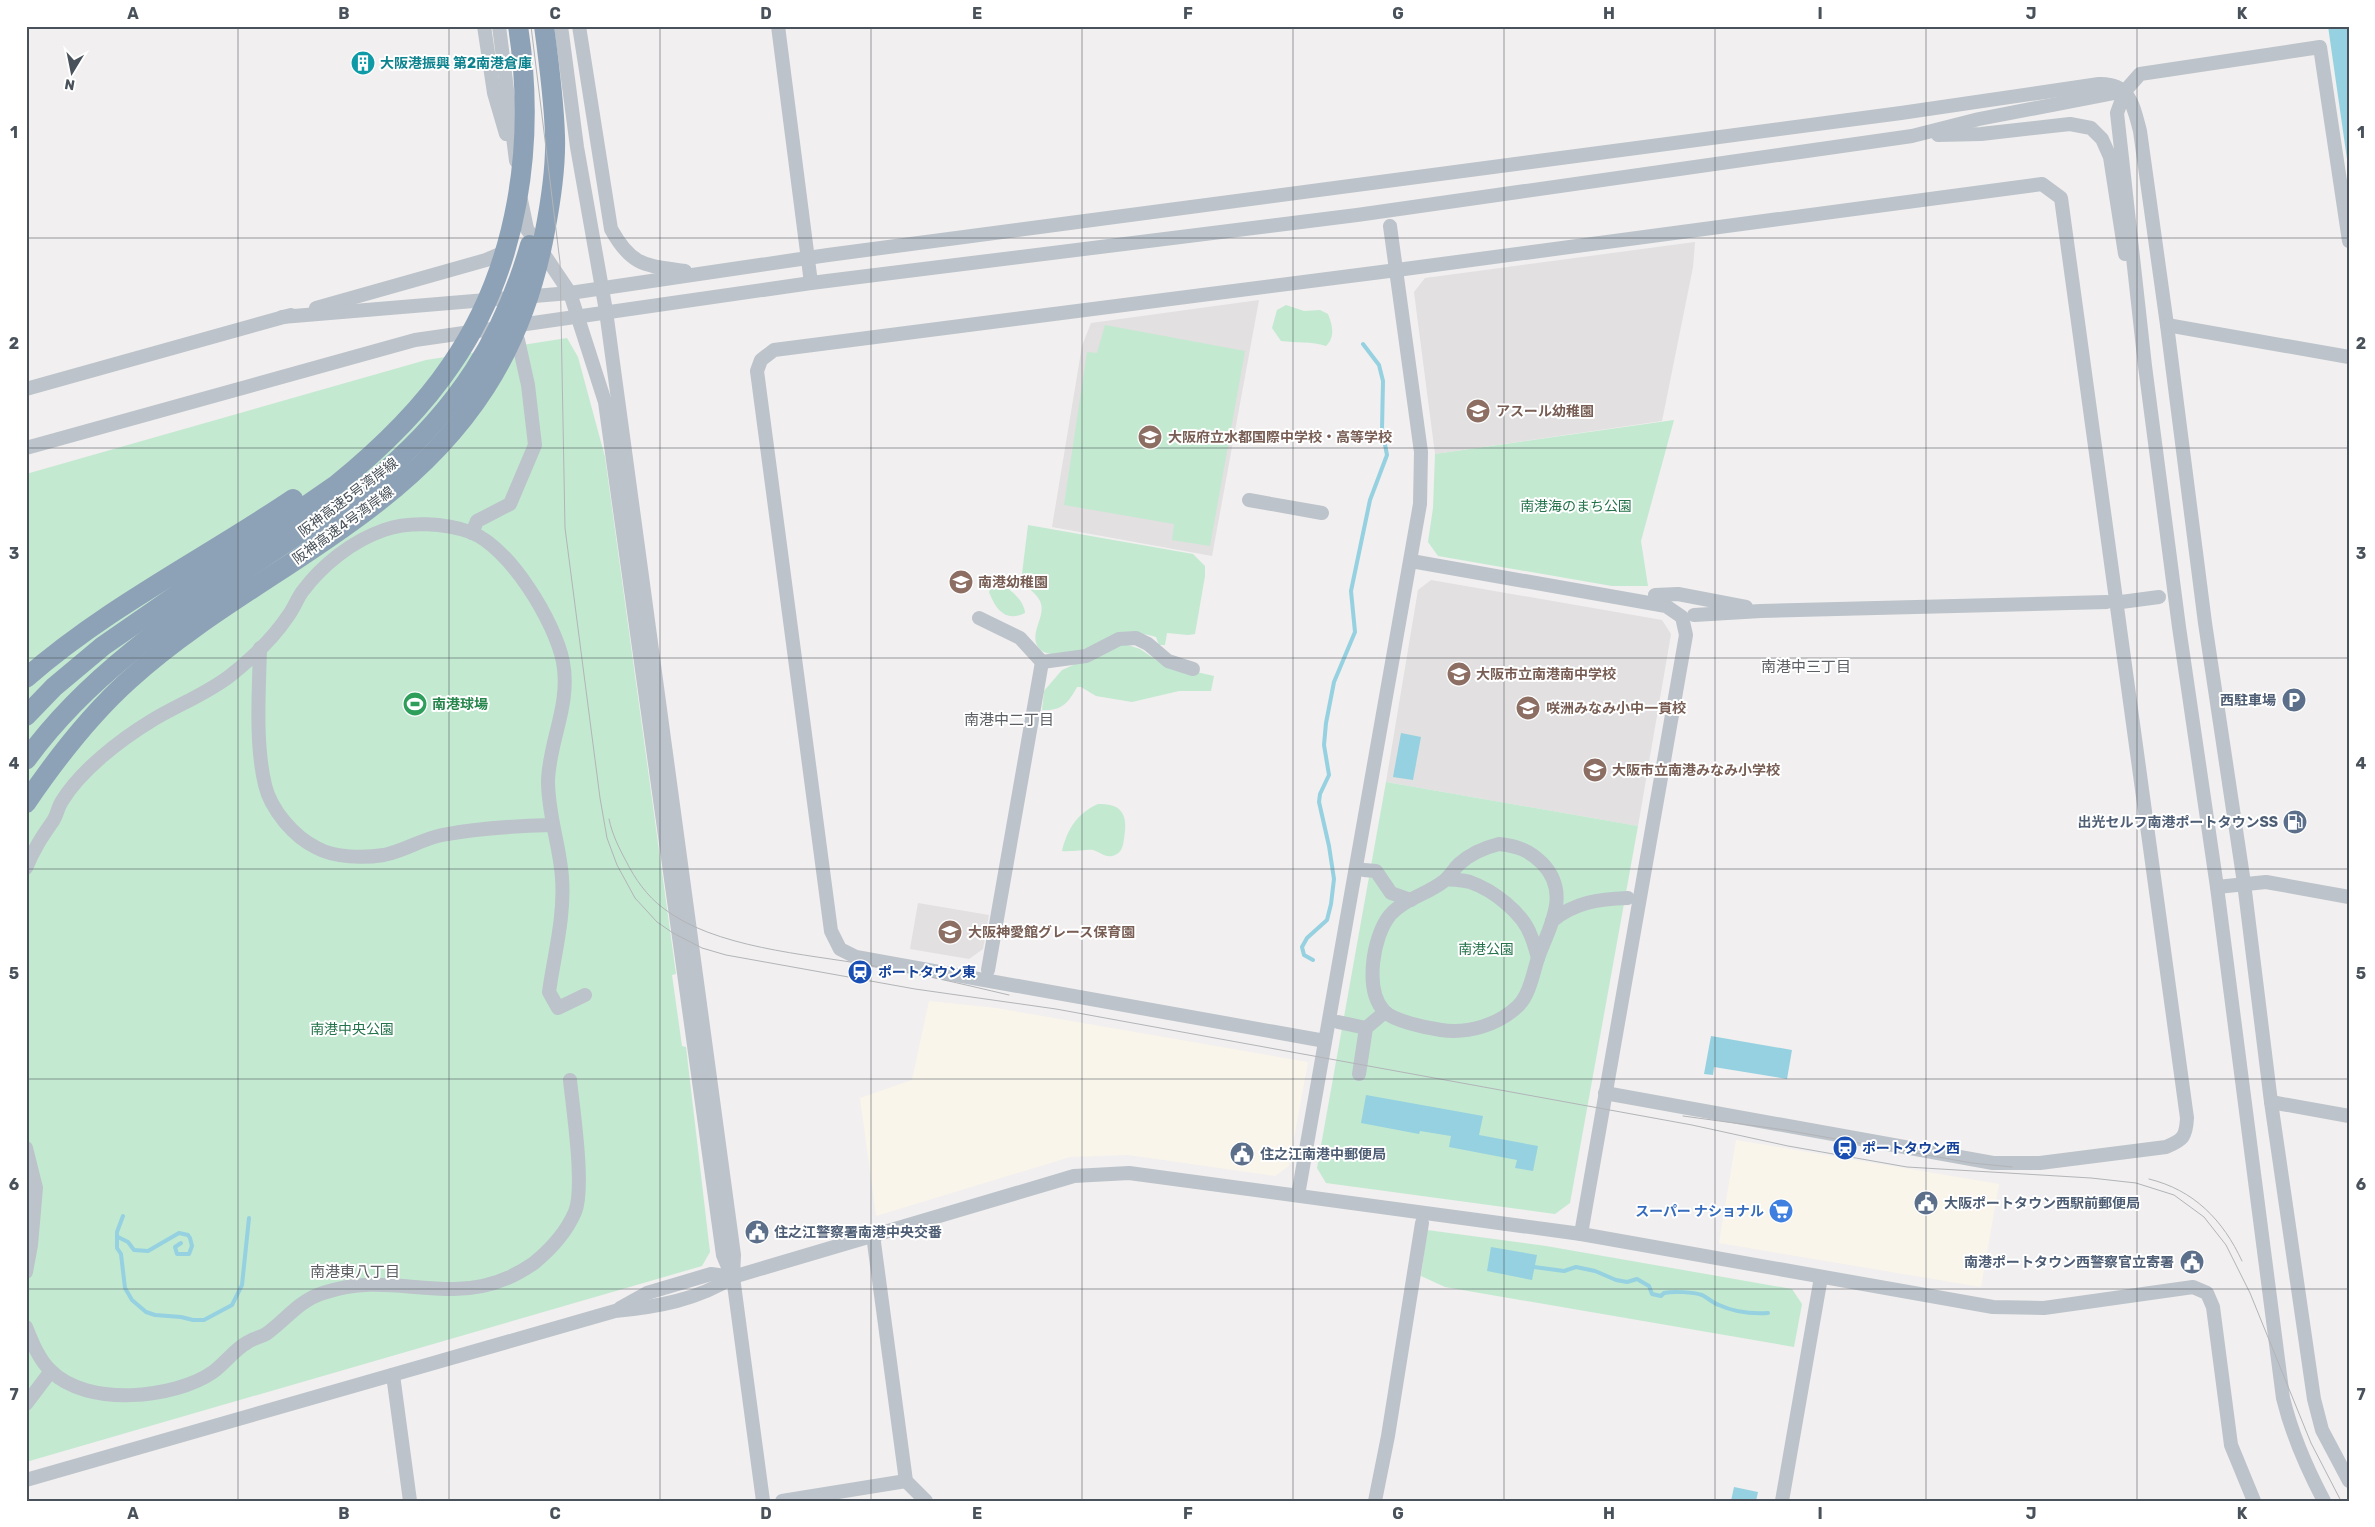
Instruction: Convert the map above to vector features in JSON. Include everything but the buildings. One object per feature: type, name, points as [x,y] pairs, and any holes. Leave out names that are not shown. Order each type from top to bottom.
[{"type":"highway","points":[[26,678],[56,652],[110,613],[274,511],[334,470],[385,426],[424,382],[473,306],[491,265],[504,222],[518,142],[520,91],[517,26]]},
{"type":"highway","name":"阪神高速5号湾岸線","points":[[26,716],[54,687],[103,646],[309,504],[359,466],[403,424],[451,365],[471,332],[490,292],[507,243],[517,200],[524,144],[525,115],[517,26]]},
{"type":"highway","name":"阪神高速5号湾岸線","points":[[26,760],[65,712],[132,651],[162,628],[344,503],[382,474],[434,422],[467,382],[495,338],[506,316],[530,245],[539,196],[544,141],[543,26]]},
{"type":"highway","name":"阪神高速4号湾岸線","points":[[26,803],[84,727],[129,680],[187,633],[387,495],[452,434],[479,398],[505,356],[523,316],[539,261],[548,216],[555,136],[543,26]]},
{"type":"street","points":[[484,26],[494,94],[517,171]]},
{"type":"street","points":[[499,26],[517,171],[527,229],[570,293],[605,402],[724,1255],[733,1277]]},
{"type":"street","points":[[562,26],[577,147],[606,311],[734,1255],[733,1277],[763,1501]]},
{"type":"street","points":[[578,26],[611,229],[622,248],[632,258],[648,265],[699,273]]},
{"type":"street","points":[[778,26],[811,283]]},
{"type":"street","points":[[2324,1501],[2302,1459],[2291,1430],[2283,1398],[2217,887],[2179,627],[2145,366],[2117,113],[2125,91],[2140,74],[2320,47],[2349,242]]},
{"type":"street","points":[[282,317],[570,293],[807,258],[1901,113],[2099,84],[2112,84],[2125,91],[2134,108],[2140,131],[2205,623],[2244,883],[2272,1102],[2314,1399],[2322,1430],[2349,1481]]},
{"type":"street","points":[[26,448],[415,340],[578,315],[811,283],[1357,215],[1912,136],[1979,119],[2125,91]]},
{"type":"street","points":[[1912,136],[1981,134],[2070,124],[2091,128],[2097,133],[2102,139],[2110,157],[2145,366]]},
{"type":"street","points":[[1325,1041],[856,958],[840,950],[831,931],[757,371],[761,360],[774,350],[1397,270],[2042,184],[2061,198],[2187,1118],[2186,1132],[2179,1141],[2166,1147],[2040,1163],[1993,1162],[1605,1093]]},
{"type":"street","points":[[26,389],[486,260],[500,254],[510,246],[520,226],[523,214]]},
{"type":"street","points":[[1298,1195],[1420,504],[1421,452],[1390,226]]},
{"type":"street","points":[[2167,324],[2349,356]]},
{"type":"street","points":[[472,533],[477,521],[510,504],[535,445],[528,385],[518,340]]},
{"type":"street","points":[[1249,500],[1322,513]]},
{"type":"street","points":[[26,868],[37,843],[54,818],[62,801],[106,751],[150,722],[192,700],[231,675],[260,648],[288,616],[302,592],[331,561],[356,542],[386,529],[414,524],[434,525],[472,533],[499,552],[523,579],[541,606],[556,640],[563,663],[564,694],[548,780],[552,825],[562,878],[559,924],[549,992],[558,1008],[585,995]]},
{"type":"street","points":[[1411,561],[1666,606],[1682,617],[1686,636],[1581,1234]]},
{"type":"street","points":[[1655,595],[1678,594],[1761,611]]},
{"type":"street","points":[[2121,602],[2159,597]]},
{"type":"street","points":[[1694,616],[1761,611],[2107,602]]},
{"type":"street","points":[[979,618],[1020,638],[1042,662]]},
{"type":"street","points":[[1042,662],[1086,656],[1119,639],[1136,638],[1148,644],[1168,661],[1193,669]]},
{"type":"street","points":[[260,648],[259,720],[265,786],[282,817],[297,835],[317,849],[357,857],[385,855],[440,835],[495,827],[552,825]]},
{"type":"street","points":[[988,970],[1042,662]]},
{"type":"street","points":[[1499,844],[1518,846],[1540,861],[1550,872],[1557,887],[1552,921],[1528,989],[1518,1006],[1481,1028],[1455,1032],[1409,1023],[1384,1012],[1376,996],[1373,976],[1374,949],[1382,928],[1391,914],[1411,900],[1447,879],[1460,864],[1479,849],[1499,844]]},
{"type":"street","points":[[1364,870],[1376,871],[1391,893],[1391,914]]},
{"type":"street","points":[[1447,879],[1469,882],[1485,889],[1502,902],[1522,920],[1531,934],[1538,958]]},
{"type":"street","points":[[2217,887],[2266,882],[2349,897]]},
{"type":"street","points":[[1391,893],[1411,900]]},
{"type":"street","points":[[1552,921],[1565,910],[1584,902],[1628,898]]},
{"type":"street","points":[[1359,1074],[1366,1028],[1384,1012]]},
{"type":"street","points":[[1338,1022],[1366,1028]]},
{"type":"street","points":[[26,1327],[33,1345],[51,1371],[70,1383],[95,1392],[135,1396],[177,1389],[212,1373],[248,1342],[266,1334],[290,1311],[320,1294],[355,1284],[386,1283],[455,1289],[484,1287],[518,1275],[548,1252],[565,1230],[576,1210],[579,1182],[570,1080]]},
{"type":"street","points":[[2272,1102],[2349,1116]]},
{"type":"street","points":[[26,1148],[36,1188],[31,1245],[26,1272]]},
{"type":"street","points":[[26,1480],[615,1311],[647,1293],[711,1274],[733,1277],[1074,1176],[1129,1173],[1581,1234],[1993,1308],[2044,1308],[2193,1287],[2207,1293],[2213,1307],[2232,1445],[2254,1501]]},
{"type":"street","points":[[1375,1501],[1388,1436],[1422,1223]]},
{"type":"street","points":[[873,1235],[906,1481],[926,1501]]},
{"type":"street","points":[[1782,1501],[1821,1277]]},
{"type":"street","points":[[26,1404],[51,1371]]},
{"type":"street","points":[[393,1374],[410,1501]]},
{"type":"street","points":[[782,1501],[906,1481]]},
{"type":"shaded area","points":[[1695,242],[1693,267],[1662,421],[1435,454],[1414,292],[1425,278]]},
{"type":"shaded area","name":"大阪府立水都国際中学校・高等学校","points":[[1259,300],[1212,556],[1052,527],[1082,346],[1091,323]]},
{"type":"shaded area","name":"咲洲みなみ小中一貫校","points":[[1431,580],[1662,620],[1671,634],[1638,826],[1386,782],[1418,590]]},
{"type":"shaded area","name":"大阪神愛館グレース保育園","points":[[918,903],[989,915],[983,949],[969,959],[910,949]]},
{"type":"shaded area","points":[[929,1001],[996,1008],[1308,1062],[1289,1166],[1275,1176],[1128,1155],[1070,1157],[876,1216],[860,1098],[912,1080]]},
{"type":"shaded area","points":[[1736,1140],[1999,1184],[1981,1287],[1719,1243]]},
{"type":"green space","points":[[1286,305],[1304,311],[1320,310],[1328,314],[1332,326],[1332,335],[1326,346],[1281,341],[1272,328],[1277,310]]},
{"type":"green space","name":"大阪府立水都国際中学校・高等学校","points":[[1105,325],[1245,351],[1210,546],[1172,540],[1174,524],[1064,505],[1087,352],[1097,353]]},
{"type":"green space","name":"南港中央公園","points":[[567,338],[578,357],[605,457],[676,974],[672,975],[682,1046],[686,1047],[710,1252],[702,1266],[26,1462],[26,474],[426,360]]},
{"type":"green space","name":"南港海のまち公園","points":[[1674,420],[1641,541],[1648,586],[1612,586],[1438,556],[1428,542],[1433,508],[1435,454]]},
{"type":"green space","points":[[1028,525],[1193,554],[1205,566],[1195,634],[1167,633],[1165,645],[1159,645],[1156,637],[1140,634],[1070,653],[1045,653],[1038,647],[1036,641],[1042,607],[1039,598],[1021,582]]},
{"type":"green space","points":[[1000,583],[1020,600],[1025,613],[1018,616],[1006,615],[998,608],[989,592],[993,584]]},
{"type":"green space","points":[[1118,645],[1128,645],[1140,649],[1162,664],[1214,676],[1211,691],[1179,691],[1132,702],[1096,696],[1081,687],[1077,687],[1067,702],[1059,708],[1042,710],[1044,691],[1062,670]]},
{"type":"green space","name":"南港公園","points":[[1386,782],[1638,826],[1570,1203],[1555,1214],[1326,1183],[1317,1168]]},
{"type":"green space","points":[[1098,804],[1114,806],[1122,813],[1125,831],[1121,850],[1112,856],[1093,850],[1062,851],[1074,823],[1084,812]]},
{"type":"green space","points":[[1427,1230],[1546,1246],[1792,1289],[1802,1304],[1794,1347],[1445,1287],[1421,1276]]},
{"type":"water","points":[[2328,26],[2349,26],[2349,173]]},
{"type":"water","points":[[1401,733],[1421,737],[1413,780],[1393,777]]},
{"type":"water","points":[[1711,1036],[1792,1050],[1787,1079],[1714,1067],[1713,1075],[1704,1074]]},
{"type":"water","points":[[1366,1095],[1483,1116],[1479,1135],[1538,1146],[1533,1171],[1515,1168],[1517,1160],[1449,1147],[1451,1136],[1420,1131],[1419,1134],[1361,1123]]},
{"type":"water","points":[[1491,1247],[1537,1255],[1532,1280],[1487,1271]]},
{"type":"water","points":[[1734,1487],[1758,1492],[1756,1501],[1731,1501]]},
{"type":"waterway","points":[[1313,960],[1304,955],[1302,947],[1307,938],[1327,920],[1334,879],[1319,802],[1320,794],[1329,775],[1324,745],[1326,723],[1334,682],[1355,632],[1351,591],[1370,500],[1387,455],[1382,429],[1383,381],[1379,365],[1363,344]]},
{"type":"waterway","points":[[123,1216],[117,1232],[117,1248],[121,1254],[125,1288],[132,1300],[146,1312],[155,1315],[193,1320],[204,1320],[232,1305],[242,1285],[249,1218]]},
{"type":"waterway","points":[[118,1237],[128,1242],[134,1250],[148,1251],[179,1233],[188,1235],[192,1246],[189,1254],[177,1254],[175,1247],[181,1243]]},
{"type":"waterway","points":[[1534,1267],[1564,1271],[1576,1267],[1595,1271],[1616,1280],[1627,1282],[1637,1279],[1649,1286],[1652,1294],[1661,1296],[1668,1292],[1694,1293],[1737,1311],[1768,1313]]},
{"type":"tram line","points":[[531,26],[560,262],[565,528],[600,798],[607,838],[617,865],[635,898],[657,922],[673,933],[702,948],[726,955],[915,989],[1056,1009],[1692,1125],[1788,1146],[1907,1167],[2091,1178],[2136,1183],[2174,1195],[2204,1217],[2226,1245],[2250,1293],[2311,1443],[2341,1501]]},
{"type":"tram line","points":[[609,819],[621,851],[633,874],[647,893],[663,908],[684,921],[708,932],[734,941],[761,947],[887,968],[1009,995]]},
{"type":"tram line","points":[[1683,1116],[1785,1130],[1972,1163],[2012,1167]]},
{"type":"tram line","points":[[2149,1179],[2180,1191],[2205,1209],[2226,1232],[2242,1261]]},
{"type":"place","name":"大阪港振興 第2南港倉庫","points":[[363,63]]},
{"type":"place","name":"アスール幼稚園","points":[[1478,411]]},
{"type":"place","name":"大阪府立水都国際中学校・高等学校","points":[[1150,437]]},
{"type":"place","name":"南港幼稚園","points":[[961,582]]},
{"type":"place","name":"大阪市立南港南中学校","points":[[1459,674]]},
{"type":"place","name":"西駐車場","points":[[2294,700]]},
{"type":"place","name":"南港球場","points":[[415,704]]},
{"type":"place","name":"咲洲みなみ小中一貫校","points":[[1528,708]]},
{"type":"place","name":"大阪市立南港みなみ小学校","points":[[1595,770]]},
{"type":"place","name":"出光セルフ南港ポートタウンSS","points":[[2295,822]]},
{"type":"place","name":"大阪神愛館グレース保育園","points":[[950,932]]},
{"type":"place","name":"ポートタウン東","points":[[860,972]]},
{"type":"place","name":"ポートタウン西","points":[[1845,1148]]},
{"type":"place","name":"住之江南港中郵便局","points":[[1242,1154]]},
{"type":"place","name":"大阪ポートタウン西駅前郵便局","points":[[1926,1203]]},
{"type":"place","name":"スーパー ナショナル","points":[[1781,1211]]},
{"type":"place","name":"住之江警察署南港中央交番","points":[[757,1232]]},
{"type":"place","name":"南港ポートタウン西警察官立寄署","points":[[2192,1262]]},
{"type":"district","name":"南港中三丁目","points":[[1806,667]]},
{"type":"district","name":"南港中二丁目","points":[[1009,720]]},
{"type":"district","name":"南港東八丁目","points":[[355,1272]]}]
